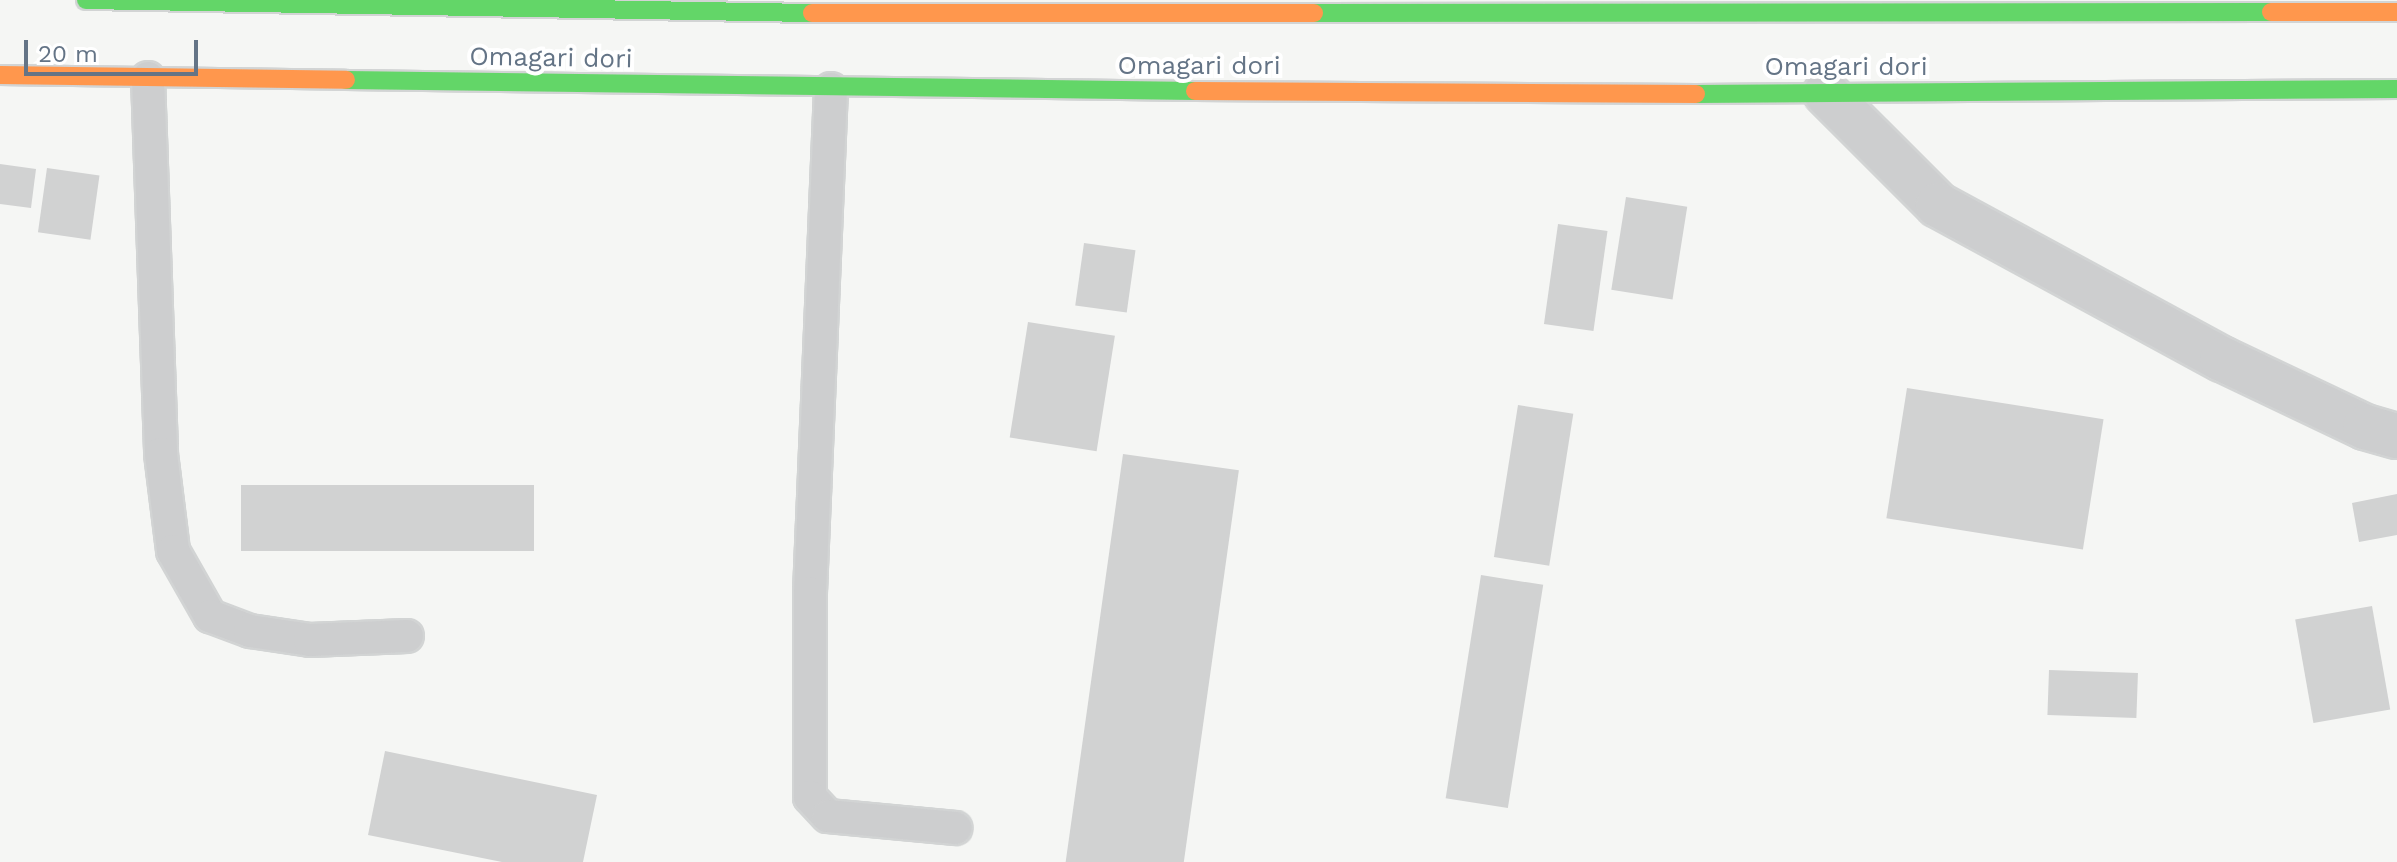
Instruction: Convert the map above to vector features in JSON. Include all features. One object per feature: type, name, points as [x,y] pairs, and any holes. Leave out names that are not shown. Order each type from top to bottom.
[{"type":"street","name":"Omagari dori","points":[[86,0],[855,13],[2397,12]]},
{"type":"street","name":"Omagari dori","points":[[0,75],[831,89],[1826,93],[2397,89]]},
{"type":"street","points":[[1826,93],[1938,205],[2222,359],[2365,427],[2397,436]]},
{"type":"lane","points":[[148,78],[161,454],[173,551],[210,616],[250,631],[310,640],[407,636]]},
{"type":"lane","points":[[831,89],[810,593],[810,797],[828,816],[955,828]]},
{"type":"building","points":[[0,164],[36,169],[31,208],[0,204]]},
{"type":"building","points":[[47,168],[99,175],[90,240],[38,232]]},
{"type":"building","points":[[1626,197],[1687,207],[1673,300],[1611,290]]},
{"type":"building","points":[[1558,224],[1608,231],[1593,331],[1544,324]]},
{"type":"building","points":[[1084,243],[1135,250],[1127,313],[1075,305]]},
{"type":"building","points":[[1028,322],[1115,336],[1097,451],[1010,438]]},
{"type":"building","points":[[1907,388],[2104,419],[2083,550],[1886,518]]},
{"type":"building","points":[[1518,405],[1573,414],[1549,566],[1494,557]]},
{"type":"building","points":[[1123,454],[1239,470],[1184,862],[1066,862]]},
{"type":"building","points":[[241,485],[534,485],[534,551],[241,551]]},
{"type":"building","points":[[2397,494],[2397,535],[2359,542],[2352,503]]},
{"type":"building","points":[[1481,575],[1543,585],[1508,808],[1446,798]]},
{"type":"building","points":[[2372,606],[2390,709],[2313,723],[2295,620]]},
{"type":"building","points":[[2049,670],[2138,673],[2136,718],[2047,715]]},
{"type":"building","points":[[385,751],[597,795],[583,862],[502,862],[368,835]]},
{"type":"traffic: fast","points":[[86,0],[812,13]]},
{"type":"traffic: fast","points":[[1314,13],[2271,12]]},
{"type":"traffic: fast","points":[[346,80],[1195,91]]},
{"type":"traffic: fast","points":[[1696,94],[2397,89]]},
{"type":"traffic: slow","points":[[2271,12],[2397,12]]},
{"type":"traffic: slow","points":[[812,13],[1314,13]]},
{"type":"traffic: slow","points":[[0,75],[346,80]]},
{"type":"traffic: slow","points":[[1195,91],[1696,94]]}]
